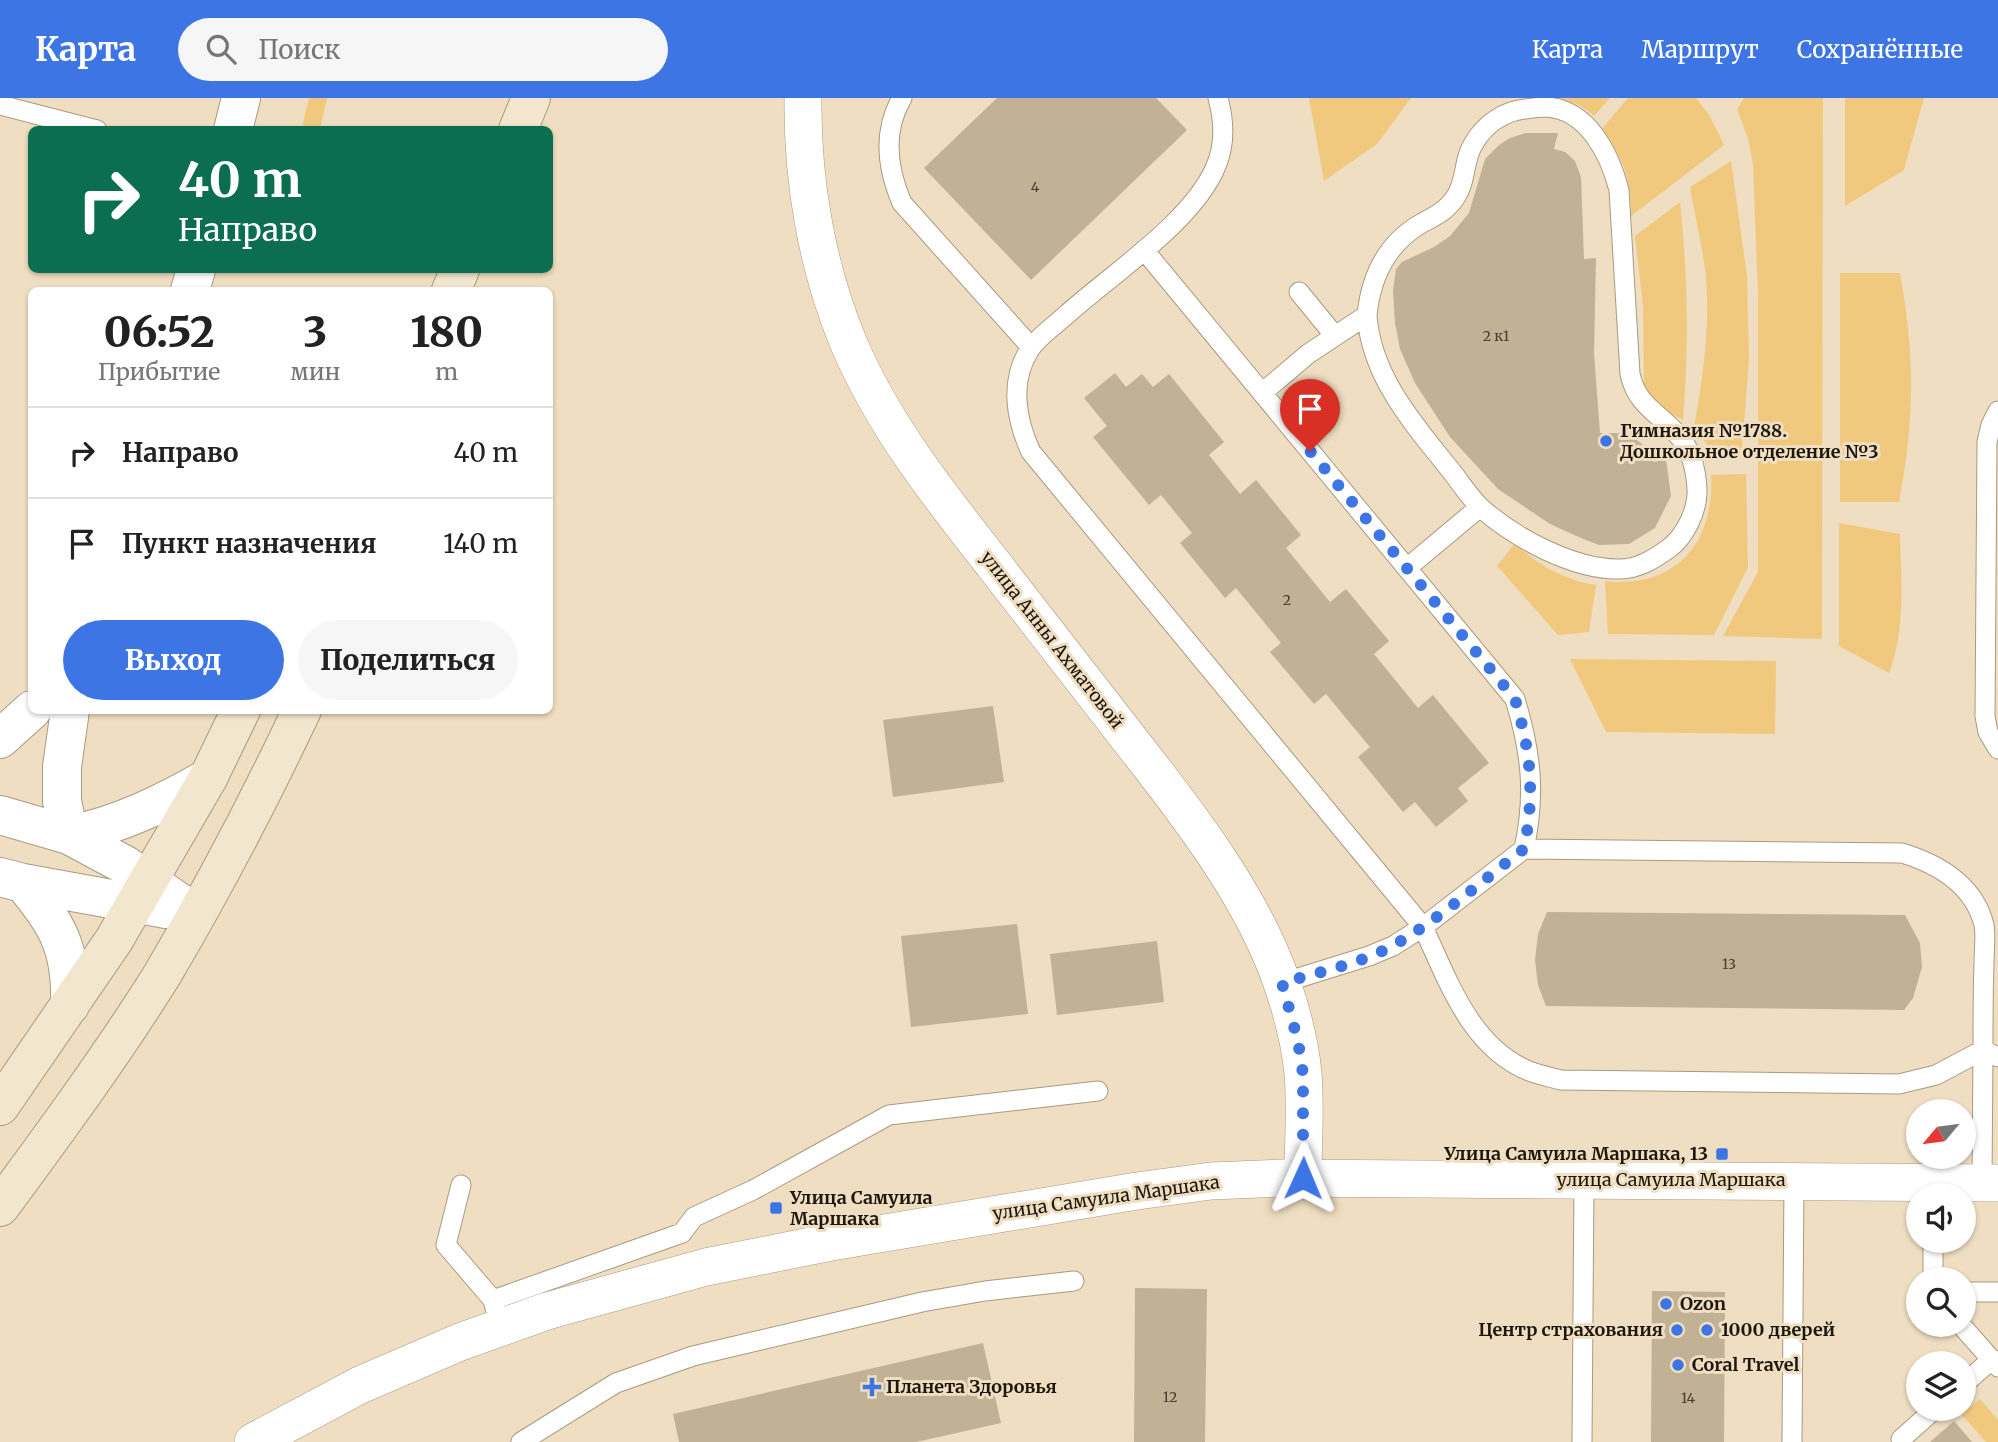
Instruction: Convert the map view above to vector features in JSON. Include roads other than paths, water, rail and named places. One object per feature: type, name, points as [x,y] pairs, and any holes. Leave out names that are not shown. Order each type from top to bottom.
[{"type":"main road","points":[[520,126],[531,98]]},
{"type":"main road","points":[[0,1106],[114,940],[208,778],[239,714]]},
{"type":"main road","points":[[0,1207],[76,1103],[162,974],[256,807],[300,714]]},
{"type":"street","points":[[234,126],[241,98]]},
{"type":"street","name":"улица Анны Ахматовой","points":[[803,98],[812,213],[829,285],[849,344],[884,414],[932,486],[1192,820],[1252,915],[1282,983],[1298,1041],[1303,1074],[1303,1178]]},
{"type":"street","points":[[0,738],[28,714]]},
{"type":"street","points":[[69,714],[62,767],[62,801],[69,835]]},
{"type":"street","points":[[69,835],[95,830],[132,816],[168,801],[208,778]]},
{"type":"street","points":[[0,815],[69,835],[124,865],[142,892]]},
{"type":"street","points":[[12,880],[142,892],[196,914]]},
{"type":"street","points":[[12,880],[55,926],[71,972],[70,1005]]},
{"type":"street","name":"улица Самуила Маршака","points":[[253,1442],[360,1385],[460,1342],[496,1314],[547,1311],[706,1267],[831,1242],[1137,1191],[1211,1181],[1303,1178],[1794,1181],[1906,1187]]},
{"type":"lane","points":[[902,98],[893,119],[888,156],[892,179],[902,203],[1031,347]]},
{"type":"lane","points":[[1218,98],[1223,138],[1217,166],[1199,197],[1144,250],[1031,347],[1018,380],[1018,415],[1031,452],[1423,927],[1463,1011],[1478,1031],[1501,1054],[1528,1071],[1561,1080],[1899,1084],[1936,1075],[1990,1053]]},
{"type":"lane","points":[[0,106],[81,126]]},
{"type":"lane","points":[[1548,107],[1566,112],[1590,131],[1609,158],[1619,190],[1633,387],[1643,404],[1681,437],[1694,463],[1697,491],[1690,520],[1674,544],[1651,561],[1622,569],[1593,567],[1556,554],[1511,530],[1480,507],[1412,422],[1389,385],[1373,354],[1367,315],[1372,285],[1380,265],[1391,248],[1405,234],[1440,214],[1456,197],[1462,186],[1474,142],[1492,121],[1514,110],[1548,107]]},
{"type":"lane","points":[[1144,250],[1515,699],[1526,734],[1532,797],[1524,849]]},
{"type":"lane","points":[[1299,292],[1335,336]]},
{"type":"lane","points":[[1262,393],[1308,354],[1367,315]]},
{"type":"lane","points":[[1998,411],[1987,442],[1985,716],[1988,732],[1998,749]]},
{"type":"lane","points":[[1407,568],[1480,507]]},
{"type":"lane","points":[[1282,983],[1393,946],[1423,927],[1524,849],[1902,853],[1941,868],[1960,884],[1991,920],[1990,1183]]},
{"type":"lane","points":[[461,1185],[446,1245],[496,1314],[682,1233],[694,1217],[753,1189],[889,1115],[1098,1091]]},
{"type":"lane","points":[[1581,1442],[1584,1179]]},
{"type":"lane","points":[[1792,1442],[1794,1181]]},
{"type":"lane","points":[[521,1442],[616,1383],[693,1356],[922,1302],[985,1291],[1074,1281]]},
{"type":"lane","points":[[1976,1292],[1998,1292]]},
{"type":"lane","points":[[1972,1337],[1995,1363],[1976,1376]]},
{"type":"lane","points":[[1901,1439],[1921,1421]]},
{"type":"place","name":"Гимназия №1788. Дошкольное отделение №3","points":[[1606,441]]},
{"type":"place","name":"Улица Самуила Маршака, 13","points":[[1722,1154]]},
{"type":"place","name":"Улица Самуила Маршака","points":[[776,1208]]},
{"type":"place","name":"Ozon","points":[[1666,1304]]},
{"type":"place","name":"Центр страхования","points":[[1677,1330]]},
{"type":"place","name":"1000 дверей","points":[[1707,1330]]},
{"type":"place","name":"Coral Travel","points":[[1678,1365]]},
{"type":"place","name":"Планета Здоровья","points":[[872,1387]]}]
